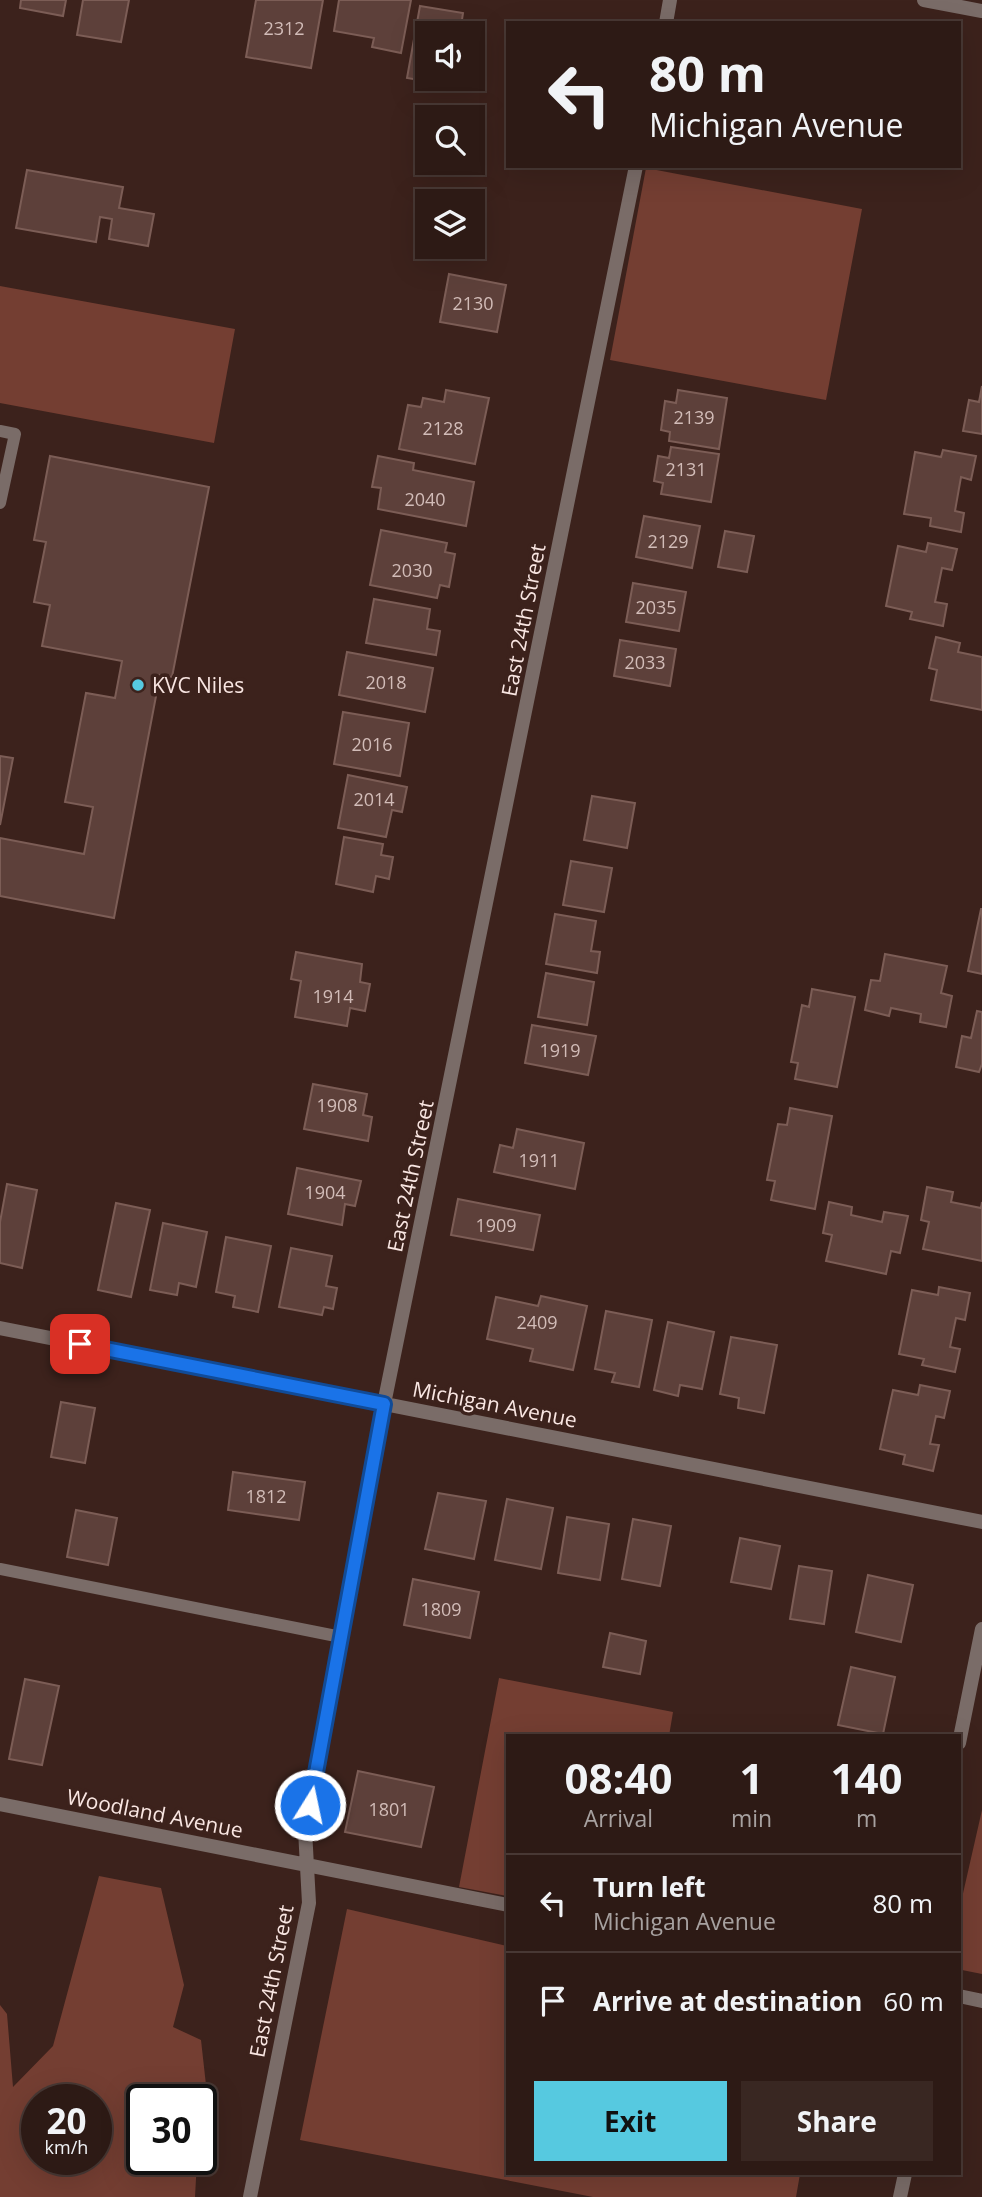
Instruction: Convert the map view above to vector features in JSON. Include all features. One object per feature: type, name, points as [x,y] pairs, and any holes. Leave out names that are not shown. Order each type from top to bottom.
[{"type":"street","points":[[666,21],[670,0]]},
{"type":"street","points":[[924,0],[982,11]]},
{"type":"street","name":"East 24th Street","points":[[250,2197],[309,1903],[305,1830],[384,1404],[636,168]]},
{"type":"street","name":"Michigan Avenue","points":[[0,1328],[982,1522]]},
{"type":"street","points":[[961,1734],[982,1629]]},
{"type":"street","name":"Woodland Avenue","points":[[0,1804],[506,1905]]},
{"type":"street","points":[[961,1996],[982,2001]]},
{"type":"street","points":[[900,2197],[905,2175]]},
{"type":"lane","points":[[0,431],[15,434],[0,502]]},
{"type":"lane","points":[[0,1569],[341,1637]]},
{"type":"shaded area","points":[[646,168],[862,209],[826,400],[610,360]]},
{"type":"shaded area","points":[[0,286],[235,329],[214,443],[0,403]]},
{"type":"shaded area","points":[[499,1678],[673,1712],[669,1734],[506,1734],[506,1896],[459,1887]]},
{"type":"shaded area","points":[[982,1810],[982,1974],[961,1969],[961,1902]]},
{"type":"shaded area","points":[[99,1876],[161,1888],[184,1985],[173,2027],[201,2040],[206,2084],[126,2084],[126,2175],[196,2175],[195,2197],[0,2197],[0,2005],[7,2014],[13,2087],[53,2046]]},
{"type":"shaded area","points":[[347,1909],[506,1946],[506,2175],[800,2175],[796,2197],[593,2197],[300,2140]]},
{"type":"building","points":[[21,0],[66,0],[63,16],[20,8]]},
{"type":"building","points":[[83,0],[129,0],[121,42],[77,35]]},
{"type":"building","points":[[256,0],[323,0],[311,68],[246,57]]},
{"type":"building","points":[[339,0],[411,0],[401,53],[372,47],[374,38],[334,31]]},
{"type":"building","points":[[420,6],[463,13],[462,21],[417,21]]},
{"type":"building","points":[[415,34],[415,79],[407,78]]},
{"type":"building","points":[[27,170],[123,187],[119,208],[154,214],[148,246],[109,239],[112,219],[100,217],[96,242],[16,228]]},
{"type":"building","points":[[449,274],[506,285],[497,332],[440,322]]},
{"type":"building","points":[[982,386],[982,434],[963,431],[969,400],[979,402]]},
{"type":"building","points":[[446,390],[489,398],[475,464],[399,449],[408,405],[421,407],[423,398],[444,402]]},
{"type":"building","points":[[678,390],[727,398],[719,449],[669,441],[670,432],[661,430],[665,401],[676,403]]},
{"type":"building","points":[[671,447],[719,454],[711,502],[661,494],[663,483],[654,481],[658,456],[669,458]]},
{"type":"building","points":[[943,450],[976,456],[971,480],[961,477],[955,511],[964,513],[961,532],[930,526],[931,518],[904,514],[915,452],[941,457]]},
{"type":"building","name":"KVC Niles","points":[[50,456],[209,487],[172,677],[160,675],[114,918],[0,896],[0,838],[84,854],[93,807],[65,802],[86,693],[115,698],[122,661],[42,646],[50,605],[34,602],[46,542],[34,540]]},
{"type":"building","points":[[378,456],[414,463],[413,470],[474,482],[466,526],[378,509],[381,488],[372,487]]},
{"type":"building","points":[[644,516],[700,526],[692,568],[636,557]]},
{"type":"building","points":[[381,530],[447,543],[445,552],[455,554],[449,587],[440,585],[437,598],[370,585]]},
{"type":"building","points":[[725,531],[754,536],[747,572],[718,567]]},
{"type":"building","points":[[928,543],[957,549],[952,570],[942,568],[935,602],[947,604],[943,626],[910,619],[912,612],[886,606],[898,546],[926,552]]},
{"type":"building","points":[[633,583],[686,592],[679,631],[626,622]]},
{"type":"building","points":[[374,599],[430,609],[427,629],[440,631],[436,655],[366,643]]},
{"type":"building","points":[[936,637],[960,643],[958,652],[982,657],[982,710],[931,700],[937,670],[929,668]]},
{"type":"building","points":[[620,640],[676,649],[670,686],[614,676]]},
{"type":"building","points":[[347,652],[433,668],[425,712],[339,695]]},
{"type":"building","points":[[343,712],[409,723],[400,776],[334,764]]},
{"type":"building","points":[[0,756],[13,758],[0,825]]},
{"type":"building","points":[[348,775],[407,787],[402,812],[392,810],[386,837],[338,828]]},
{"type":"building","points":[[592,796],[635,803],[627,848],[584,840]]},
{"type":"building","points":[[344,837],[383,844],[381,855],[393,857],[389,879],[376,876],[373,892],[336,884]]},
{"type":"building","points":[[571,861],[612,868],[604,912],[563,905]]},
{"type":"building","points":[[982,909],[982,974],[968,971]]},
{"type":"building","points":[[555,914],[596,921],[591,951],[600,952],[597,973],[546,964]]},
{"type":"building","points":[[296,952],[362,964],[360,982],[370,984],[365,1011],[350,1008],[347,1026],[295,1017],[301,981],[291,979]]},
{"type":"building","points":[[885,954],[947,966],[941,993],[952,996],[946,1027],[920,1022],[921,1014],[891,1008],[889,1016],[865,1010],[871,980],[880,981]]},
{"type":"building","points":[[546,973],[594,982],[587,1025],[538,1017]]},
{"type":"building","points":[[812,989],[855,997],[837,1087],[795,1079],[798,1063],[791,1062],[802,1005],[809,1007]]},
{"type":"building","points":[[977,1011],[982,1012],[982,1064],[979,1072],[956,1067],[962,1036],[971,1038]]},
{"type":"building","points":[[532,1025],[596,1036],[588,1075],[525,1063]]},
{"type":"building","points":[[313,1084],[367,1094],[363,1115],[372,1117],[368,1141],[304,1129]]},
{"type":"building","points":[[790,1108],[832,1116],[815,1209],[771,1200],[775,1181],[767,1180],[778,1124],[787,1125]]},
{"type":"building","points":[[517,1129],[584,1143],[575,1189],[494,1172],[500,1145],[513,1148]]},
{"type":"building","points":[[297,1168],[361,1181],[355,1206],[345,1204],[342,1225],[288,1214]]},
{"type":"building","points":[[7,1184],[37,1190],[22,1268],[0,1263],[0,1222]]},
{"type":"building","points":[[927,1187],[953,1192],[951,1202],[981,1208],[982,1202],[982,1261],[923,1249],[929,1222],[921,1220]]},
{"type":"building","points":[[458,1199],[540,1215],[533,1250],[451,1235]]},
{"type":"building","points":[[829,1202],[852,1207],[851,1215],[882,1222],[884,1212],[908,1216],[900,1253],[891,1251],[886,1274],[826,1261],[832,1235],[823,1233]]},
{"type":"building","points":[[116,1203],[150,1210],[131,1297],[98,1290]]},
{"type":"building","points":[[163,1223],[207,1232],[196,1287],[179,1283],[177,1295],[150,1290]]},
{"type":"building","points":[[226,1237],[271,1246],[258,1312],[233,1307],[235,1296],[216,1292]]},
{"type":"building","points":[[291,1248],[332,1256],[326,1286],[337,1288],[333,1309],[324,1307],[322,1315],[279,1307]]},
{"type":"building","points":[[939,1287],[970,1293],[965,1320],[956,1318],[950,1347],[960,1349],[955,1372],[922,1365],[924,1359],[899,1354],[912,1290],[938,1295]]},
{"type":"building","points":[[541,1296],[587,1306],[573,1370],[530,1361],[533,1349],[487,1339],[496,1297],[538,1306]]},
{"type":"building","points":[[606,1311],[652,1320],[639,1387],[612,1382],[615,1373],[595,1369]]},
{"type":"building","points":[[668,1322],[714,1332],[702,1389],[680,1385],[678,1396],[654,1390]]},
{"type":"building","points":[[731,1337],[777,1345],[764,1413],[738,1408],[739,1398],[720,1394]]},
{"type":"building","points":[[920,1385],[950,1391],[944,1418],[936,1416],[930,1444],[939,1445],[933,1471],[903,1464],[905,1455],[880,1449],[893,1390],[918,1395]]},
{"type":"building","points":[[61,1402],[95,1408],[85,1463],[51,1457]]},
{"type":"building","points":[[233,1472],[305,1482],[299,1520],[228,1510]]},
{"type":"building","points":[[438,1493],[486,1501],[474,1559],[425,1549]]},
{"type":"building","points":[[507,1499],[553,1508],[541,1569],[495,1560]]},
{"type":"building","points":[[76,1510],[117,1518],[108,1565],[67,1557]]},
{"type":"building","points":[[567,1517],[609,1524],[600,1580],[558,1573]]},
{"type":"building","points":[[633,1519],[671,1526],[660,1586],[622,1579]]},
{"type":"building","points":[[740,1538],[780,1546],[771,1589],[731,1582]]},
{"type":"building","points":[[799,1566],[832,1571],[824,1624],[790,1619]]},
{"type":"building","points":[[868,1575],[913,1585],[901,1642],[856,1632]]},
{"type":"building","points":[[413,1579],[479,1592],[470,1638],[404,1625]]},
{"type":"building","points":[[610,1633],[646,1641],[640,1674],[603,1667]]},
{"type":"building","points":[[851,1667],[895,1677],[883,1734],[838,1725]]},
{"type":"building","points":[[25,1679],[59,1686],[42,1765],[9,1759]]},
{"type":"building","points":[[358,1771],[434,1787],[421,1847],[345,1832]]},
{"type":"place","name":"KVC Niles","points":[[138,685]]},
{"type":"route","points":[[80,1344],[384,1404],[310,1805]]}]
